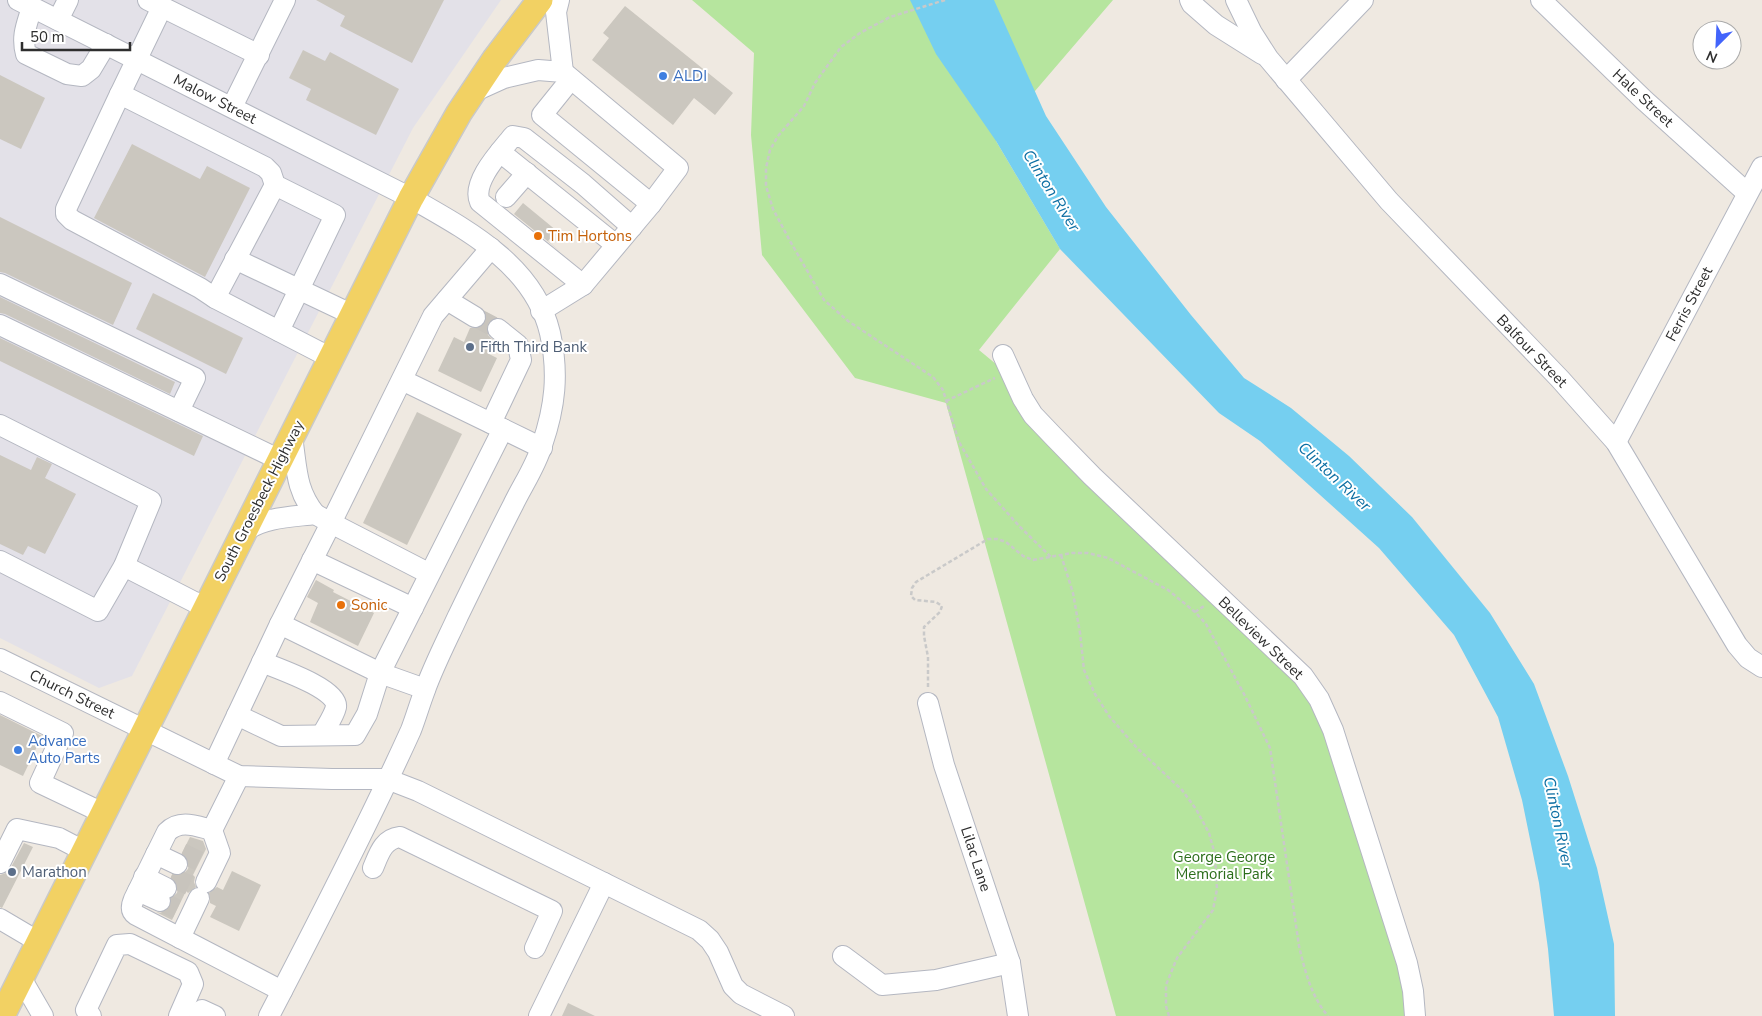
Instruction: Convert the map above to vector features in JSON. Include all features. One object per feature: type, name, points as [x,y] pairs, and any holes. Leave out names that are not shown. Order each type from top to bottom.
[{"type":"main road","name":"South Groesbeck Highway","points":[[2,1016],[411,198],[459,114],[495,60],[540,0]]},
{"type":"street","points":[[58,20],[68,0]]},
{"type":"street","points":[[232,107],[285,0]]},
{"type":"street","points":[[559,0],[556,12],[567,76],[542,115],[651,204]]},
{"type":"street","name":"Balfour Street","points":[[1190,0],[1216,25],[1268,58]]},
{"type":"street","name":"Balfour Street","points":[[1236,0],[1252,33],[1268,58],[1389,201],[1560,379],[1616,442],[1737,645],[1748,658],[1762,667]]},
{"type":"street","points":[[1286,80],[1363,0]]},
{"type":"street","name":"Hale Street","points":[[1541,0],[1644,100],[1747,193]]},
{"type":"street","points":[[259,55],[155,3],[136,59],[66,209],[66,214],[72,220],[200,288],[215,298],[331,358]]},
{"type":"street","points":[[25,4],[22,42],[26,54],[68,74],[82,76],[91,69],[106,44]]},
{"type":"street","name":"Malow Street","points":[[25,4],[411,198],[459,226],[491,248],[522,277],[541,311],[549,331],[556,383],[552,409],[542,448],[481,567],[425,689],[412,727],[270,1016]]},
{"type":"street","points":[[474,92],[504,78],[538,70],[567,76],[678,168],[651,204],[583,285],[541,311]]},
{"type":"street","points":[[120,94],[265,167],[271,173],[275,185],[335,215],[280,332]]},
{"type":"street","points":[[583,285],[480,202],[477,196],[483,177],[513,136],[524,138],[583,184],[632,227]]},
{"type":"street","points":[[500,152],[616,245]]},
{"type":"street","name":"Ferris Street","points":[[1616,442],[1762,167]]},
{"type":"street","points":[[506,197],[527,173]]},
{"type":"street","points":[[215,298],[234,259],[275,185]]},
{"type":"street","points":[[214,764],[312,560],[323,519],[402,380],[433,316],[491,248]]},
{"type":"street","points":[[234,259],[352,315]]},
{"type":"street","points":[[0,284],[195,378],[179,411]]},
{"type":"street","points":[[447,300],[476,317]]},
{"type":"street","points":[[0,325],[280,460]]},
{"type":"street","points":[[237,715],[281,736],[355,735],[367,714],[380,673],[430,574],[497,426],[521,360],[518,345],[498,329]]},
{"type":"street","name":"Belleview Street","points":[[1006,363],[1033,415],[1106,490],[1303,676],[1319,699],[1333,730],[1407,963],[1413,991],[1415,1016]]},
{"type":"street","points":[[402,380],[542,448]]},
{"type":"street","points":[[0,425],[152,501],[124,566],[98,611],[0,561]]},
{"type":"street","points":[[292,437],[299,487],[308,506],[323,519],[430,574]]},
{"type":"street","points":[[244,531],[261,522],[323,519]]},
{"type":"street","points":[[312,560],[413,608]]},
{"type":"street","points":[[124,566],[206,608]]},
{"type":"street","points":[[280,624],[380,673],[425,689]]},
{"type":"street","name":"Church Street","points":[[0,659],[238,776]]},
{"type":"street","points":[[262,662],[325,690],[335,699],[336,707],[322,735]]},
{"type":"street","points":[[0,702],[63,733],[40,783],[103,813]]},
{"type":"street","name":"Lilac Lane","points":[[928,703],[944,765],[1010,963],[1018,1016]]},
{"type":"street","points":[[180,938],[188,884],[220,853],[212,830],[238,776],[332,780],[387,779],[418,791],[699,930],[710,940],[718,952],[733,986],[741,994],[784,1016]]},
{"type":"street","points":[[212,830],[191,824],[179,825],[167,832],[132,905],[132,913],[282,991]]},
{"type":"street","points":[[0,863],[17,829],[59,838],[84,852]]},
{"type":"street","points":[[373,868],[386,842],[392,838],[400,837],[526,898],[552,911],[535,948]]},
{"type":"street","points":[[150,866],[188,884]]},
{"type":"street","points":[[150,866],[188,884]]},
{"type":"street","points":[[150,866],[188,884]]},
{"type":"street","points":[[539,1016],[604,883]]},
{"type":"street","points":[[0,920],[39,942]]},
{"type":"street","points":[[91,1016],[86,1010],[117,945],[130,944],[188,972],[193,984],[179,1016]]},
{"type":"street","points":[[843,956],[882,985],[936,980],[1010,963]]},
{"type":"street","points":[[21,978],[43,1016]]},
{"type":"street","points":[[199,1016],[202,1010],[215,1016]]},
{"type":"path","points":[[945,0],[890,17],[860,33],[841,47],[815,83],[804,106],[778,136],[770,150],[766,168],[766,186],[772,209],[824,300],[848,321],[933,377],[943,390],[959,442],[986,490],[1051,557]]},
{"type":"path","points":[[946,401],[1006,363]]},
{"type":"path","points":[[928,703],[928,657],[924,627],[940,612],[942,606],[936,602],[915,600],[911,596],[912,588],[916,582],[988,539],[1006,542],[1023,556],[1033,560],[1072,553],[1088,553],[1108,558],[1168,590],[1195,612],[1206,624],[1244,694],[1270,748],[1299,946],[1309,983],[1318,1004],[1328,1016]]},
{"type":"path","points":[[1062,555],[1073,593],[1084,670],[1095,694],[1109,716],[1137,748],[1182,790],[1196,808],[1209,833],[1215,855],[1217,889],[1213,910],[1177,958],[1166,984],[1166,1006],[1169,1016]]},
{"type":"shaded area","points":[[0,0],[501,0],[413,128],[132,676],[99,688],[0,638]]},
{"type":"green space","name":"George George Memorial Park","points":[[692,0],[1113,0],[1035,91],[996,141],[1060,249],[979,350],[1014,379],[1033,415],[1319,699],[1415,1016],[1116,1016],[946,403],[855,378],[762,255],[751,135],[754,53]]},
{"type":"water","name":"Clinton River","points":[[910,0],[994,0],[1046,116],[1106,207],[1191,315],[1244,378],[1291,408],[1349,456],[1412,517],[1490,613],[1534,684],[1568,776],[1597,868],[1614,944],[1615,1016],[1554,1016],[1548,949],[1539,883],[1522,800],[1498,717],[1454,635],[1379,548],[1260,441],[1219,413],[1060,249],[996,141],[936,54]]},
{"type":"building","points":[[316,0],[444,0],[412,63],[340,26],[345,16]]},
{"type":"building","name":"ALDI","points":[[625,6],[733,93],[715,115],[694,98],[673,125],[592,60],[609,38],[603,33]]},
{"type":"building","points":[[303,50],[325,61],[330,52],[399,89],[376,135],[306,100],[311,89],[289,78]]},
{"type":"building","points":[[0,75],[45,98],[21,149],[0,139]]},
{"type":"building","points":[[132,144],[200,179],[207,166],[250,188],[205,277],[94,218]]},
{"type":"building","points":[[523,203],[557,231],[548,241],[561,252],[514,214]]},
{"type":"building","points":[[0,217],[132,283],[113,325],[0,272]]},
{"type":"building","points":[[153,293],[243,338],[226,374],[136,329]]},
{"type":"building","points":[[0,297],[175,382],[170,394],[0,313]]},
{"type":"building","name":"Fifth Third Bank","points":[[486,312],[497,318],[489,321],[486,328],[487,334],[493,340],[487,353],[497,358],[481,392],[438,371],[454,337],[464,342],[470,328],[480,328],[485,324]]},
{"type":"building","points":[[0,338],[203,436],[194,456],[0,361]]},
{"type":"building","points":[[417,412],[462,434],[407,545],[363,523]]},
{"type":"building","points":[[0,455],[31,470],[37,457],[52,464],[45,478],[76,494],[45,554],[28,546],[23,555],[0,544]]},
{"type":"building","points":[[316,580],[334,590],[333,592],[374,613],[358,646],[310,622],[318,603],[307,597]]},
{"type":"building","name":"Advance Auto Parts","points":[[0,715],[42,736],[23,776],[0,765]]},
{"type":"building","points":[[190,837],[203,841],[206,849],[193,875],[196,887],[188,893],[186,891],[172,920],[156,912],[162,913],[167,910],[171,905],[171,898],[177,893],[178,887],[176,881],[171,877],[172,875],[183,874],[188,869],[189,863],[182,853]]},
{"type":"building","points":[[24,843],[33,847],[2,908],[0,907],[0,875],[10,869]]},
{"type":"building","points":[[232,871],[261,885],[239,931],[210,917],[216,906],[210,903],[209,893],[217,887],[223,890]]},
{"type":"building","points":[[568,1003],[595,1016],[562,1016]]},
{"type":"tunnel","points":[[475,317],[498,329]]},
{"type":"tunnel","points":[[182,853],[199,861]]},
{"type":"tunnel","points":[[171,877],[202,891]]},
{"type":"tunnel","points":[[160,901],[177,909]]},
{"type":"place","name":"ALDI","points":[[663,76]]},
{"type":"place","name":"Tim Hortons","points":[[538,236]]},
{"type":"place","name":"Fifth Third Bank","points":[[470,347]]},
{"type":"place","name":"Sonic","points":[[341,605]]},
{"type":"place","name":"Advance Auto Parts","points":[[18,750]]},
{"type":"place","name":"Marathon","points":[[12,872]]}]
